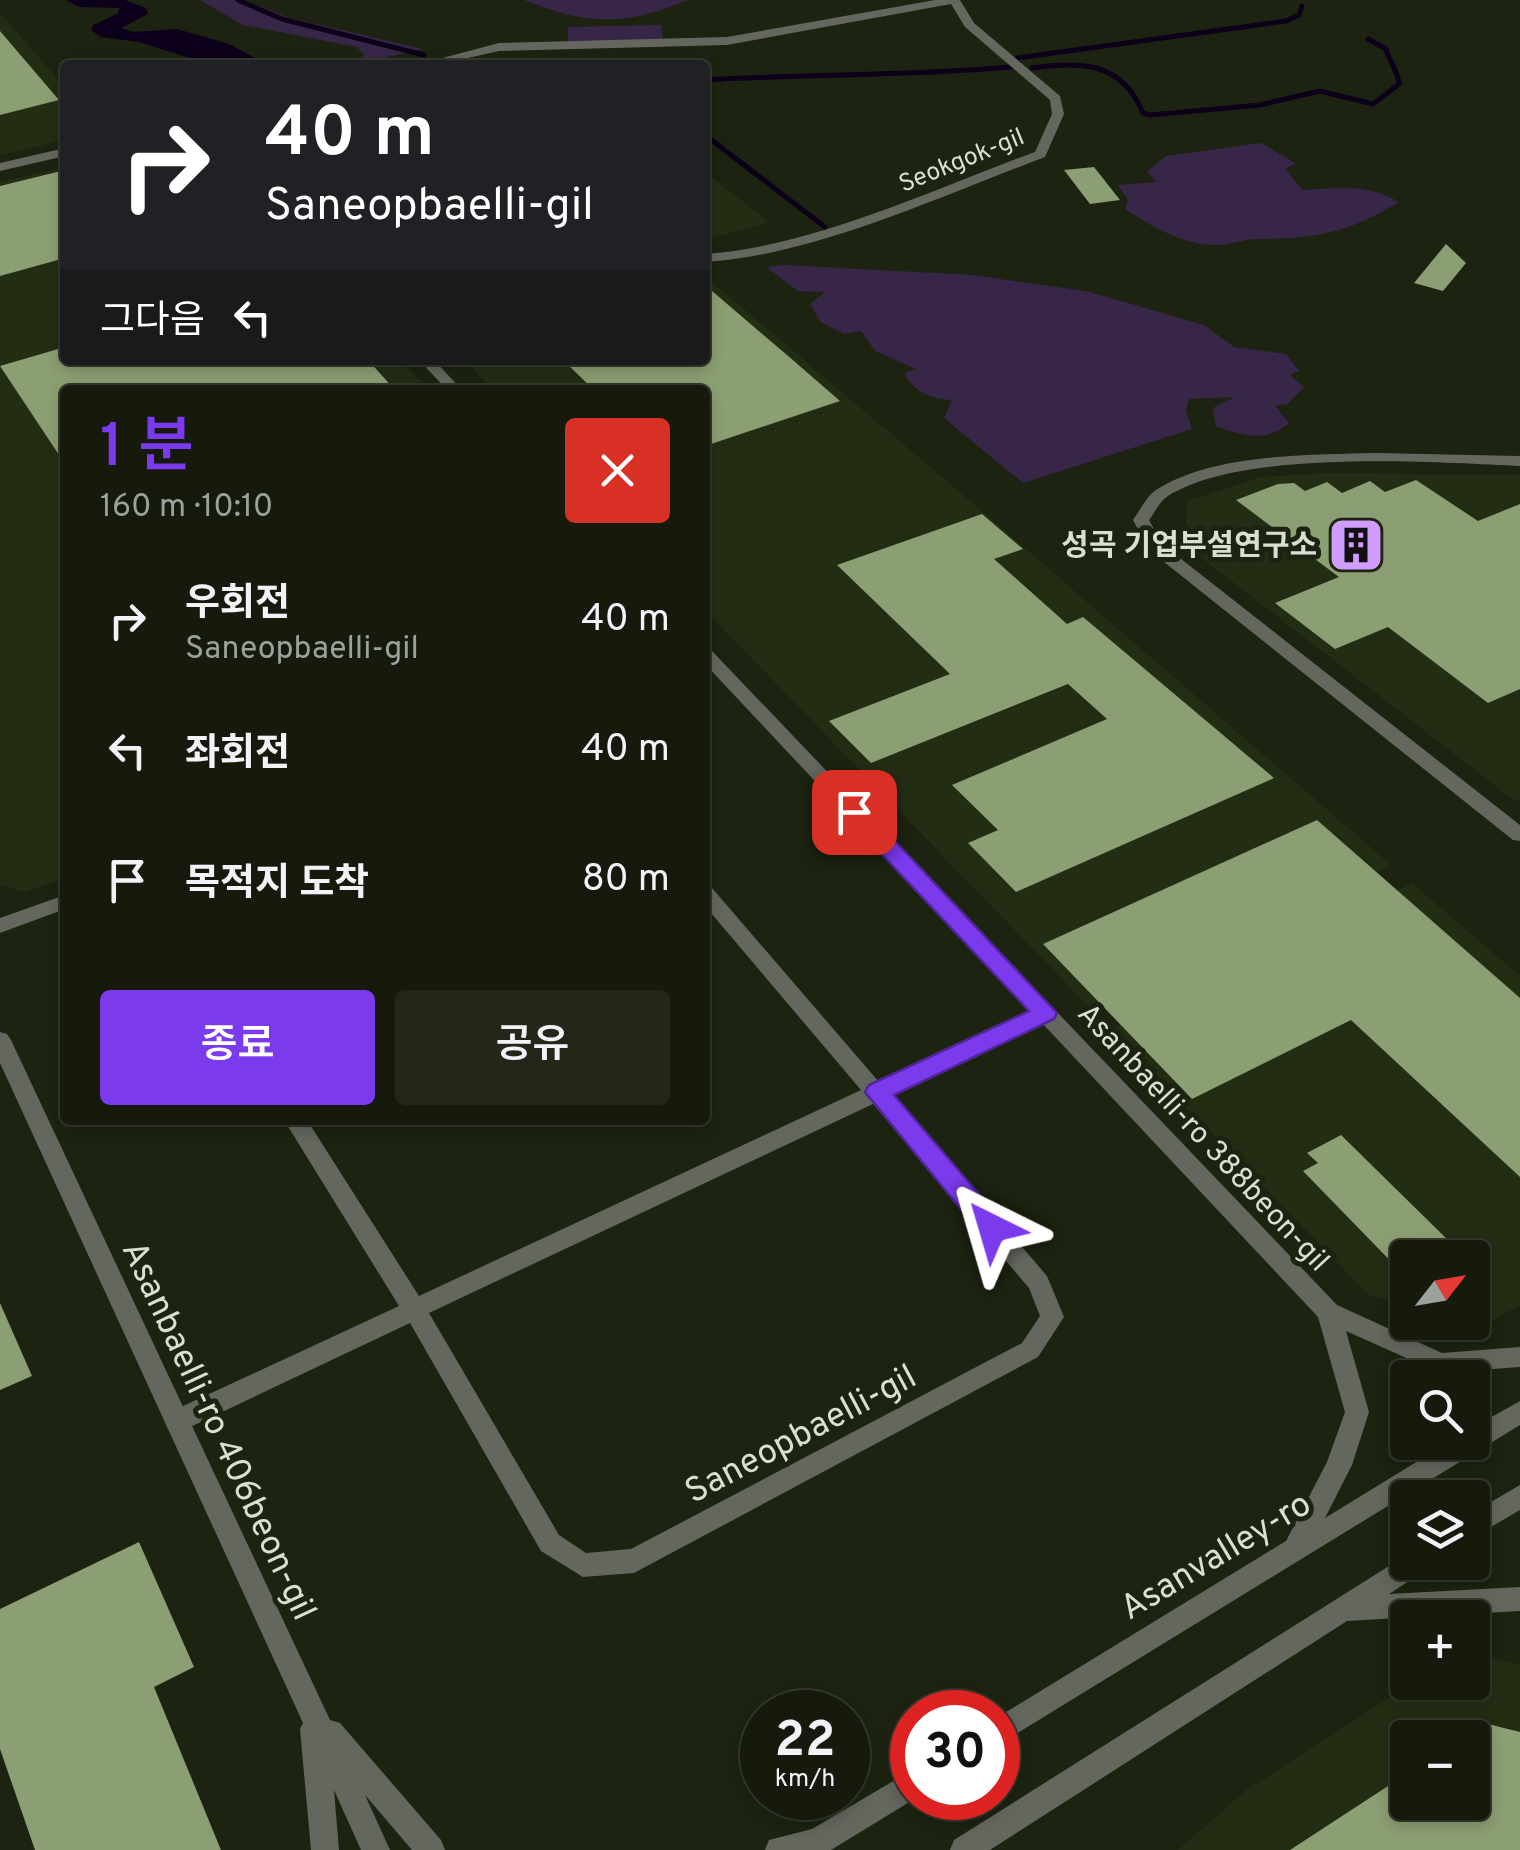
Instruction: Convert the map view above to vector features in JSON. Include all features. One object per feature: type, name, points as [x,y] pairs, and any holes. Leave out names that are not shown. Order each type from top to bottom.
[{"type":"street","name":"Seokgok-gil","points":[[443,60],[499,47],[746,38],[862,13],[954,0],[969,25],[1056,98],[1058,114],[1040,154],[845,227],[737,256],[710,258]]},
{"type":"street","points":[[0,166],[60,153]]},
{"type":"street","points":[[431,365],[450,385]]},
{"type":"street","points":[[1520,461],[1301,459],[1255,464],[1215,473],[1152,498],[1141,520],[1155,546],[1520,836]]},
{"type":"street","name":"Asanbaelli-ro 388beon-gil","points":[[710,663],[1329,1312]]},
{"type":"street","name":"Saneopbaelli-gil","points":[[298,1125],[414,1309],[550,1543],[583,1564],[634,1561],[1030,1350],[1052,1317],[1038,1283],[710,899]]},
{"type":"street","points":[[0,926],[60,904]]},
{"type":"street","points":[[177,1420],[1045,1013]]},
{"type":"street","name":"Asanbaelli-ro 406beon-gil","points":[[0,1040],[376,1850]]},
{"type":"street","points":[[1329,1312],[1440,1363],[1520,1357]]},
{"type":"street","points":[[1294,1550],[1339,1465],[1357,1412],[1329,1312]]},
{"type":"street","name":"Asanvalley-ro","points":[[1490,1431],[1520,1412]]},
{"type":"street","name":"Asanvalley-ro","points":[[1020,1718],[1442,1460]]},
{"type":"street","points":[[1490,1515],[1520,1496]]},
{"type":"street","points":[[964,1850],[1390,1580]]},
{"type":"street","points":[[1345,1609],[1520,1600]]},
{"type":"street","points":[[312,1712],[325,1850]]},
{"type":"street","points":[[312,1712],[431,1850]]},
{"type":"street","points":[[778,1850],[811,1846],[890,1798]]},
{"type":"shaded area","points":[[66,0],[125,0],[146,8],[148,14],[121,28],[134,32],[177,29],[229,44],[255,60],[196,60],[139,42],[101,37],[91,30],[93,25],[117,14],[120,8],[79,7]]},
{"type":"shaded area","points":[[200,0],[244,0],[290,18],[423,49],[357,60],[364,55],[357,47],[243,25]]},
{"type":"shaded area","points":[[524,0],[688,0],[644,15],[607,20],[569,15]]},
{"type":"shaded area","points":[[0,13],[60,81],[60,141],[0,155]]},
{"type":"shaded area","points":[[661,25],[663,40],[568,42],[568,27]]},
{"type":"shaded area","points":[[1261,143],[1295,163],[1286,169],[1302,190],[1364,189],[1399,202],[1331,232],[1219,245],[1181,239],[1125,209],[1128,200],[1118,185],[1157,182],[1147,172],[1166,156]]},
{"type":"shaded area","points":[[60,168],[60,365],[405,365],[423,385],[60,385],[60,880],[25,892],[0,885],[0,182]]},
{"type":"shaded area","points":[[710,176],[769,222],[710,239]]},
{"type":"shaded area","points":[[766,267],[972,275],[1086,291],[1204,325],[1234,347],[1286,354],[1299,371],[1290,375],[1304,387],[1288,404],[1275,406],[1289,423],[1272,433],[1244,435],[1216,426],[1213,408],[1235,397],[1189,399],[1186,410],[1192,429],[1023,483],[944,418],[952,400],[930,396],[913,386],[904,373],[916,369],[875,351],[861,331],[844,334],[821,322],[810,304],[825,292],[798,291]]},
{"type":"shaded area","points":[[710,280],[1391,865],[1090,1008],[710,615],[710,385],[488,385],[470,365],[710,365]]},
{"type":"shaded area","points":[[1325,473],[1520,475],[1520,799],[1515,801],[1185,545],[1187,501],[1260,477]]},
{"type":"shaded area","points":[[1412,883],[1520,976],[1520,1305],[1490,1319],[1490,1240],[1390,1240],[1390,1300],[1370,1296],[1110,1029]]},
{"type":"shaded area","points":[[1490,1657],[1520,1665],[1520,1850],[1178,1850],[1245,1791],[1390,1697],[1490,1700]]},
{"type":"building","points":[[0,31],[59,100],[0,115]]},
{"type":"building","points":[[1094,167],[1120,200],[1090,204],[1064,170]]},
{"type":"building","points":[[60,171],[60,259],[0,276],[0,186]]},
{"type":"building","points":[[1446,244],[1466,263],[1443,291],[1414,283]]},
{"type":"building","points":[[710,289],[840,401],[710,444],[710,385],[589,385],[568,365],[710,365]]},
{"type":"building","points":[[60,348],[60,365],[372,365],[390,385],[60,385],[60,456],[0,366]]},
{"type":"building","points":[[1416,480],[1478,521],[1520,504],[1520,689],[1488,703],[1388,627],[1335,649],[1275,603],[1339,577],[1236,500],[1278,484],[1294,483],[1305,491],[1327,482],[1342,493],[1370,481],[1385,492]]},
{"type":"building","points":[[982,514],[1023,549],[994,559],[1067,624],[1083,617],[1274,778],[1016,892],[968,843],[998,830],[952,785],[1107,719],[1068,684],[871,763],[829,721],[950,674],[837,565]]},
{"type":"building","points":[[1317,820],[1520,998],[1520,1177],[1351,1020],[1192,1099],[1043,944]]},
{"type":"building","points":[[1341,1135],[1448,1240],[1390,1240],[1390,1260],[1303,1171],[1318,1163],[1307,1153]]},
{"type":"building","points":[[0,1303],[32,1376],[0,1390]]},
{"type":"building","points":[[139,1542],[194,1667],[154,1687],[221,1850],[35,1850],[0,1749],[0,1609]]},
{"type":"building","points":[[1490,1724],[1520,1732],[1520,1850],[1290,1850],[1390,1785],[1390,1820],[1490,1820]]},
{"type":"waterway","points":[[238,0],[282,19],[424,55]]},
{"type":"waterway","points":[[1017,58],[1286,21],[1299,15],[1302,6]]},
{"type":"waterway","points":[[1032,68],[1067,65],[1098,69],[1124,83],[1143,113],[1150,115],[1260,105],[1320,91],[1373,104],[1399,84],[1386,49],[1368,39]]},
{"type":"waterway","points":[[710,80],[1011,67]]},
{"type":"waterway","points":[[710,139],[825,227]]},
{"type":"place","name":"성곡 기업부설연구소","points":[[1356,545]]},
{"type":"route","points":[[854,812],[1045,1013],[877,1092],[992,1228]]}]
